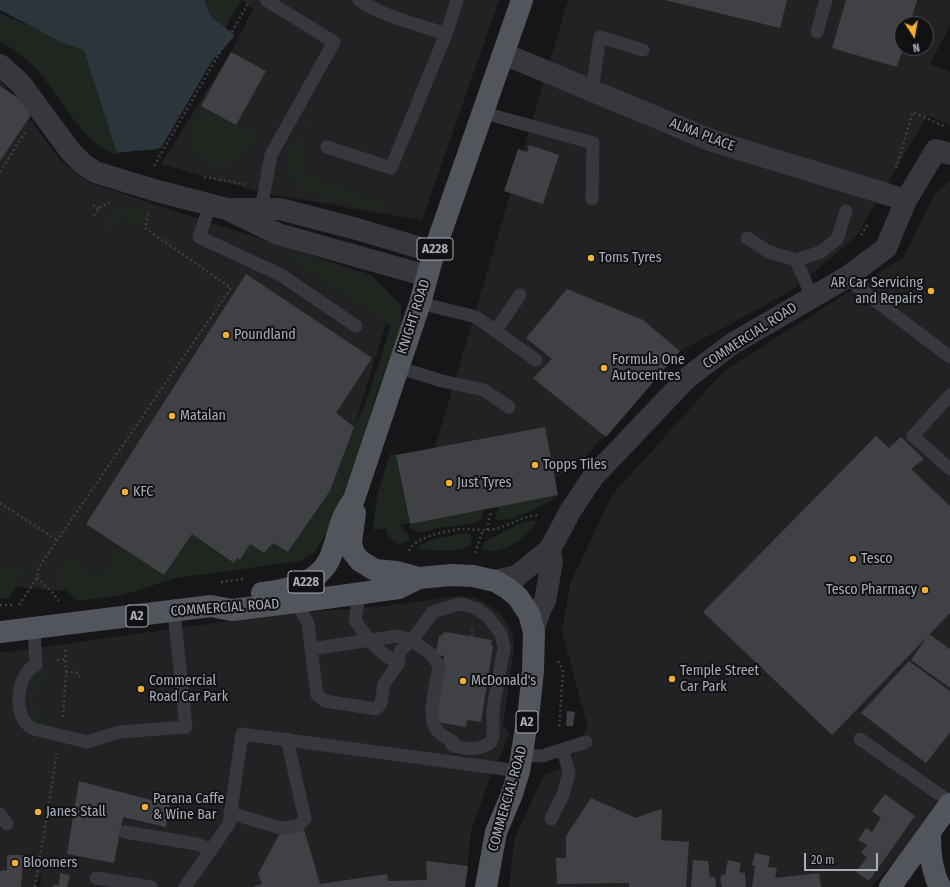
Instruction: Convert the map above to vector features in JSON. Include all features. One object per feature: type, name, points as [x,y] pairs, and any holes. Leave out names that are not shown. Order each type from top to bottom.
[{"type":"main road","name":"KNIGHT ROAD","points":[[211,606],[230,597],[284,589],[311,580],[327,563],[342,520],[354,499],[397,367],[420,303],[434,252],[484,113],[522,0]]},
{"type":"main road","name":"KNIGHT ROAD","points":[[354,499],[355,518],[351,542],[357,558],[373,570],[397,572],[419,578]]},
{"type":"main road","name":"COMMERCIAL ROAD","points":[[0,632],[34,628],[62,615],[174,612],[211,606],[232,610],[399,588],[419,578],[456,575],[473,576],[495,581],[507,588],[520,600],[530,614],[534,628],[533,671],[520,763],[512,794],[496,832],[488,883]]},
{"type":"main road","points":[[890,887],[950,803]]},
{"type":"main road","points":[[930,832],[930,850],[933,873],[940,887]]},
{"type":"street","name":"ALMA PLACE","points":[[504,54],[713,141],[906,200]]},
{"type":"street","points":[[0,65],[21,84],[48,123],[78,159],[95,172],[107,177],[218,207],[278,234],[427,276]]},
{"type":"street","name":"COMMERCIAL ROAD","points":[[495,581],[517,576],[550,549],[571,510],[593,477],[687,378],[732,344],[847,277],[886,248],[906,200],[943,152]]},
{"type":"street","points":[[218,207],[280,209],[332,222],[434,252]]},
{"type":"street","name":"COMMERCIAL ROAD","points":[[534,628],[540,610],[545,601],[552,562],[550,549]]},
{"type":"lane","points":[[261,209],[271,155],[334,42],[266,0]]},
{"type":"lane","points":[[359,0],[368,6],[446,34]]},
{"type":"lane","points":[[327,146],[391,168],[446,34],[457,0]]},
{"type":"lane","points":[[817,32],[826,0]]},
{"type":"lane","points":[[592,90],[600,37],[643,50]]},
{"type":"lane","points":[[484,113],[593,143],[592,199]]},
{"type":"lane","points":[[218,207],[198,237],[281,275],[356,326]]},
{"type":"lane","points":[[747,238],[769,252],[796,260],[821,252],[837,239],[846,211]]},
{"type":"lane","points":[[796,260],[812,297]]},
{"type":"lane","points":[[847,277],[858,288],[950,357]]},
{"type":"lane","points":[[496,330],[520,295]]},
{"type":"lane","points":[[420,303],[476,317],[536,360]]},
{"type":"lane","points":[[397,367],[442,381],[484,390],[509,407]]},
{"type":"lane","points":[[950,395],[913,436],[950,469]]},
{"type":"lane","points":[[363,593],[358,603],[355,620],[379,652],[398,664]]},
{"type":"lane","points":[[296,602],[308,621],[315,692],[319,698],[328,702],[377,708],[382,701],[384,684],[398,664],[400,651],[412,640],[433,612],[456,605],[469,606],[477,609],[488,617],[501,634],[504,648],[493,709],[493,736],[489,744],[479,748],[456,747],[452,745],[452,741],[444,737],[435,728],[432,715],[439,666],[431,654],[412,640],[397,636],[368,639],[311,649]]},
{"type":"lane","points":[[34,628],[36,665],[26,672],[18,708],[24,721],[31,728],[87,742],[119,732],[186,727],[174,612]]},
{"type":"lane","points":[[186,887],[229,824],[242,734],[520,763],[586,742]]},
{"type":"lane","points":[[230,813],[282,828],[298,826],[305,819],[287,739]]},
{"type":"lane","points":[[860,740],[950,803]]},
{"type":"lane","points":[[551,819],[563,794],[569,772],[563,749]]},
{"type":"lane","points":[[125,832],[197,844],[211,850]]},
{"type":"lane","points":[[96,878],[151,887]]},
{"type":"path","points":[[158,169],[153,168],[250,0]]},
{"type":"path","points":[[858,238],[874,216],[892,181],[913,112],[950,129]]},
{"type":"path","points":[[0,172],[28,129],[48,123]]},
{"type":"path","points":[[93,205],[99,209]]},
{"type":"path","points":[[19,605],[37,578],[38,568],[231,288],[145,228],[151,207]]},
{"type":"path","points":[[0,503],[57,540]]},
{"type":"path","points":[[487,530],[490,510]]},
{"type":"path","points":[[412,554],[408,554],[410,548],[415,543],[442,533],[463,529],[496,529],[524,518],[543,516]]},
{"type":"path","points":[[475,557],[483,530]]},
{"type":"path","points":[[35,887],[64,712],[66,672],[62,615],[52,592],[37,578]]},
{"type":"path","points":[[556,657],[563,672],[559,730],[561,734]]},
{"type":"path","points":[[58,660],[66,659]]},
{"type":"path","points":[[66,672],[76,672],[80,677]]},
{"type":"shaded area","points":[[0,0],[241,0],[156,150],[117,152],[116,155],[93,140],[83,131],[38,71],[0,41],[0,13],[70,44]]},
{"type":"shaded area","points":[[0,0],[204,0],[211,17],[234,34],[233,39],[212,61],[161,148],[117,153],[84,50],[63,43],[0,10]]},
{"type":"shaded area","points":[[242,0],[499,0],[422,220],[263,193],[161,164],[231,52],[253,9]]},
{"type":"shaded area","points":[[568,0],[950,0],[950,25],[930,64],[950,72],[950,126],[928,115],[855,238],[791,291],[675,354],[584,459],[539,489],[422,491]]},
{"type":"shaded area","points":[[0,80],[62,162],[90,183],[371,275],[388,291],[389,313],[353,430],[330,491],[288,552],[94,588],[58,591],[0,585]]},
{"type":"shaded area","points":[[201,106],[236,125],[258,133],[244,154],[238,160],[231,164],[218,167],[205,164],[194,155],[187,140],[187,135],[191,122]]},
{"type":"shaded area","points":[[307,119],[312,122],[300,145],[309,157],[308,173],[387,205],[385,214],[297,190],[291,176],[287,154]]},
{"type":"shaded area","points":[[950,180],[950,824],[924,831],[871,887],[509,887],[515,837],[544,775],[567,766],[588,728],[562,632],[570,584],[612,495],[724,371],[904,257],[933,197]]},
{"type":"shaded area","points":[[135,204],[146,206],[138,231],[120,218],[107,233],[102,225],[102,217],[108,220],[117,209]]},
{"type":"shaded area","points":[[294,251],[372,279],[401,304],[401,327],[378,389],[357,459],[332,525],[314,553],[301,561],[176,578],[123,595],[77,601],[56,581],[56,571],[68,556],[99,576],[120,547],[164,574],[192,534],[234,563],[237,558],[240,560],[250,544],[264,553],[273,543],[289,552],[330,491],[354,427],[364,408],[391,326],[291,260]]},
{"type":"shaded area","points":[[390,454],[396,455],[409,523],[400,525],[409,536],[409,540],[404,543],[397,544],[389,537],[386,528],[375,530],[373,528],[377,496]]},
{"type":"shaded area","points":[[558,495],[537,508],[517,517],[500,520],[495,519],[499,506]]},
{"type":"shaded area","points":[[483,509],[482,517],[477,523],[437,528],[421,533],[410,528],[410,524]]},
{"type":"shaded area","points":[[528,521],[535,521],[536,523],[527,534],[512,545],[497,551],[483,549],[483,543],[512,527]]},
{"type":"shaded area","points":[[466,533],[471,535],[472,543],[461,549],[417,549],[432,540]]},
{"type":"shaded area","points":[[30,564],[10,596],[7,598],[0,598],[0,567]]},
{"type":"shaded area","points":[[460,596],[476,598],[498,611],[506,621],[513,635],[514,649],[503,726],[510,733],[490,777],[471,831],[465,887],[40,887],[42,871],[34,887],[0,887],[0,653],[273,615],[384,606]]},
{"type":"shaded area","points":[[57,666],[58,674],[45,679],[36,696],[37,704],[41,713],[52,721],[49,725],[39,723],[32,717],[29,708],[28,698],[31,688],[37,678],[45,671]]},
{"type":"building","points":[[665,0],[787,0],[780,28]]},
{"type":"building","points":[[846,0],[917,0],[912,16],[894,16],[894,56],[900,56],[897,67],[832,48]]},
{"type":"building","points":[[231,52],[266,71],[236,125],[201,106]]},
{"type":"building","points":[[0,86],[35,109],[0,161]]},
{"type":"building","points":[[529,145],[559,155],[543,204],[504,191],[518,149],[527,152]]},
{"type":"building","points":[[246,274],[372,358],[336,413],[354,427],[330,491],[288,552],[273,543],[264,553],[250,544],[240,560],[237,558],[234,563],[192,534],[164,575],[86,524]]},
{"type":"building","name":"Formula One Autocentres","points":[[567,289],[643,320],[680,351],[606,437],[533,378],[552,359],[526,338]]},
{"type":"building","points":[[545,427],[558,495],[410,524],[396,455]]},
{"type":"building","name":"Tesco","points":[[876,436],[889,448],[901,437],[924,459],[911,469],[950,506],[950,613],[832,735],[703,612]]},
{"type":"building","name":"McDonald's","points":[[445,632],[492,640],[491,645],[493,646],[481,722],[467,720],[466,727],[437,722],[435,706],[444,656],[435,655],[439,637]]},
{"type":"building","points":[[929,634],[950,649],[950,688],[911,660]]},
{"type":"building","points":[[909,661],[950,691],[950,732],[926,763],[861,713]]},
{"type":"building","points":[[567,711],[575,712],[573,726],[566,726]]},
{"type":"building","points":[[79,781],[170,805],[166,827],[123,817],[114,863],[67,854]]},
{"type":"building","points":[[885,794],[915,816],[869,881],[856,872],[867,857],[861,853],[867,845],[858,840],[866,828],[872,832],[881,818],[872,811]]},
{"type":"building","points":[[591,798],[634,818],[662,809],[661,840],[689,842],[686,887],[629,887],[629,883],[557,884],[556,858],[566,858],[566,836]]},
{"type":"building","points":[[303,826],[320,884],[387,874],[388,881],[427,880],[426,861],[468,866],[465,887],[252,887],[262,884],[258,874],[280,833]]},
{"type":"building","points":[[755,853],[770,856],[768,867],[777,868],[775,878],[819,873],[821,887],[752,887],[755,866],[752,865]]},
{"type":"building","points":[[7,855],[24,855],[21,887],[0,887],[0,871],[7,870]]},
{"type":"building","points":[[693,860],[708,861],[710,877],[715,877],[716,887],[691,887]]},
{"type":"building","points":[[728,860],[741,863],[739,872],[745,873],[746,887],[722,887],[720,879],[722,875],[725,875]]},
{"type":"building","points":[[60,873],[70,875],[67,887],[53,887],[53,885],[59,885]]},
{"type":"place","name":"Toms Tyres","points":[[591,258]]},
{"type":"place","name":"AR Car Servicing and Repairs","points":[[931,291]]},
{"type":"place","name":"Poundland","points":[[226,335]]},
{"type":"place","name":"Formula One Autocentres","points":[[604,368]]},
{"type":"place","name":"Matalan","points":[[172,416]]},
{"type":"place","name":"Topps Tiles","points":[[535,465]]},
{"type":"place","name":"Just Tyres","points":[[449,483]]},
{"type":"place","name":"KFC","points":[[125,492]]},
{"type":"place","name":"Tesco","points":[[853,559]]},
{"type":"place","name":"Tesco Pharmacy","points":[[925,590]]},
{"type":"place","name":"Temple Street Car Park","points":[[672,679]]},
{"type":"place","name":"McDonald's","points":[[463,681]]},
{"type":"place","name":"Commercial Road Car Park","points":[[141,689]]},
{"type":"place","name":"Parana Caffe & Wine Bar","points":[[145,807]]},
{"type":"place","name":"Janes Stall","points":[[38,812]]},
{"type":"place","name":"Bloomers","points":[[15,863]]}]
